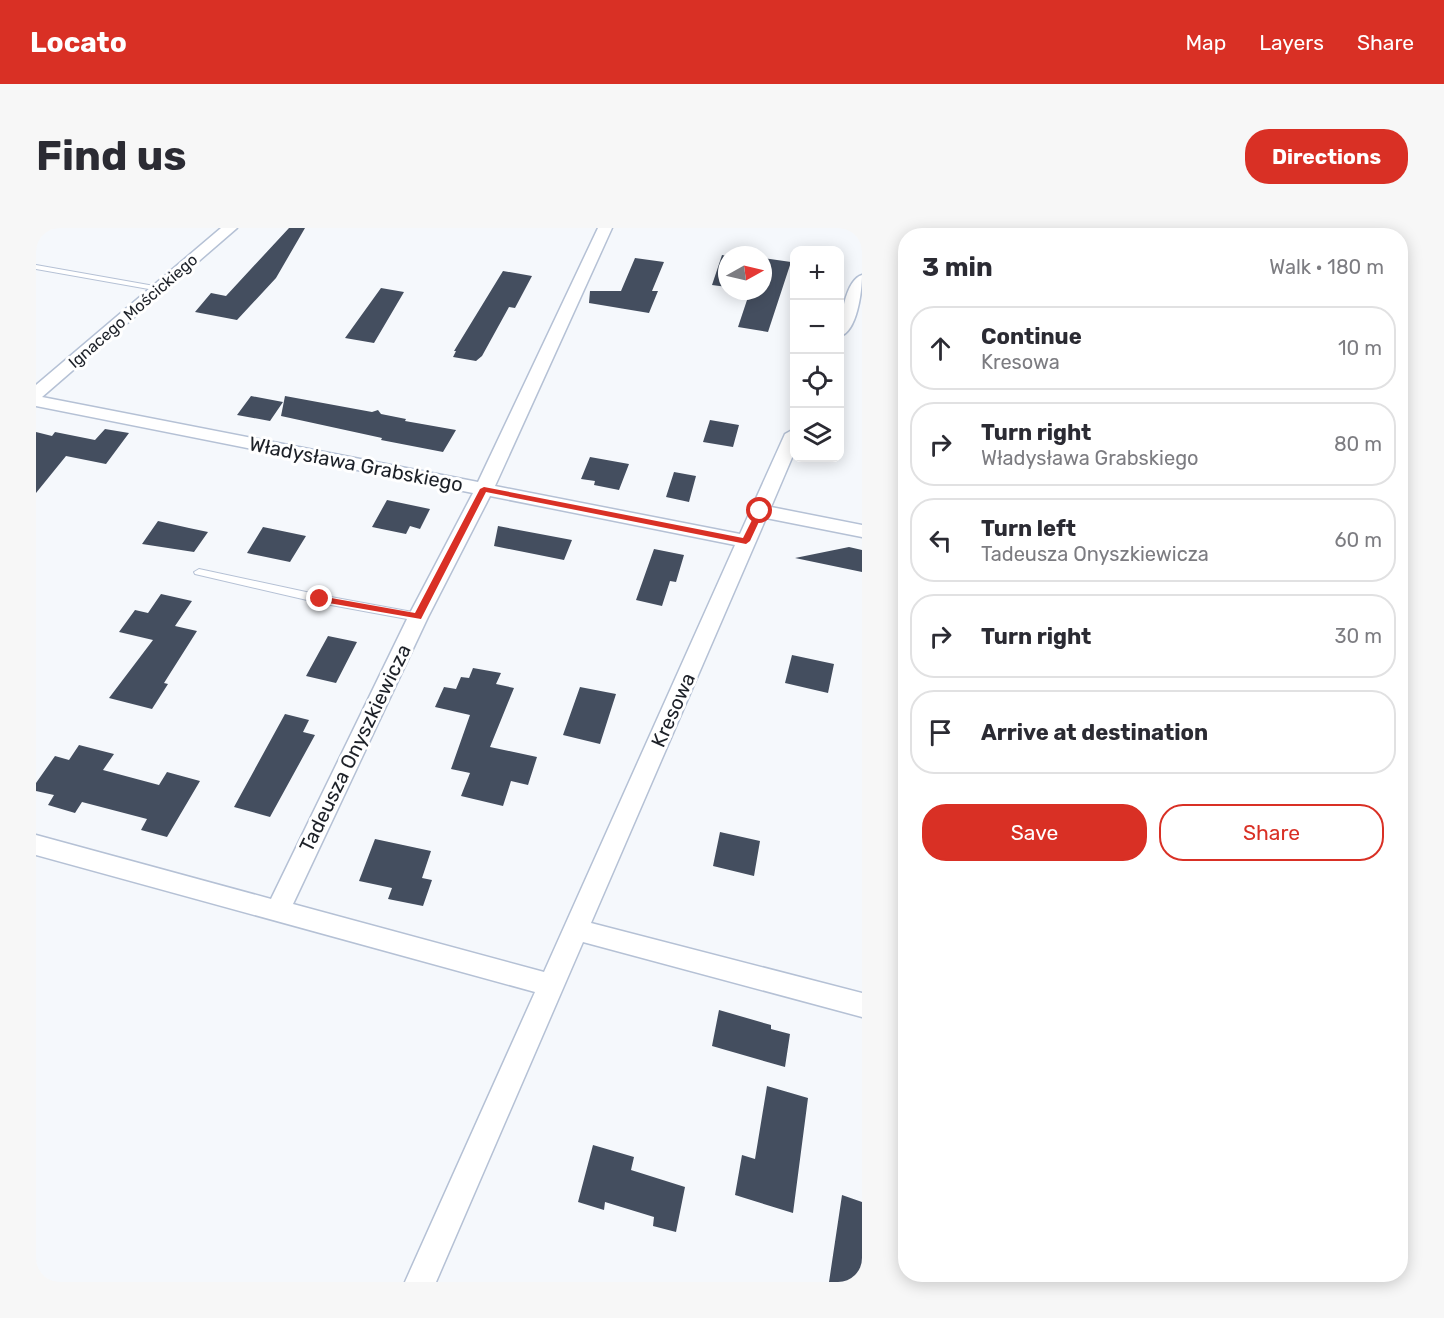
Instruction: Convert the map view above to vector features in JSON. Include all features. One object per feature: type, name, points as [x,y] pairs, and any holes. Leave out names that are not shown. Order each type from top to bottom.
[{"type":"street","name":"Ignacego Mościckiego","points":[[36,394],[230,228]]},
{"type":"street","name":"Tadeusza Onyszkiewicza","points":[[277,911],[418,617],[484,489],[605,228]]},
{"type":"street","points":[[844,323],[862,280]]},
{"type":"street","name":"Władysława Grabskiego","points":[[36,401],[746,541]]},
{"type":"street","name":"Kresowa","points":[[420,1282],[790,445]]},
{"type":"street","points":[[760,511],[862,531]]},
{"type":"street","points":[[36,845],[550,985]]},
{"type":"street","points":[[575,929],[862,1005]]},
{"type":"lane","points":[[36,267],[160,289]]},
{"type":"lane","points":[[199,572],[320,599],[418,617]]},
{"type":"building","points":[[289,228],[305,228],[276,278],[237,320],[195,312],[211,293],[226,296]]},
{"type":"building","points":[[635,258],[664,262],[652,291],[658,291],[649,313],[589,303],[590,291],[621,291]]},
{"type":"building","points":[[772,259],[790,262],[768,332],[738,327],[747,300],[772,300]]},
{"type":"building","points":[[718,267],[718,286],[712,285]]},
{"type":"building","points":[[503,271],[532,276],[515,308],[509,307],[482,356],[476,361],[453,357],[456,351],[454,351]]},
{"type":"building","points":[[381,288],[404,292],[374,343],[345,338]]},
{"type":"building","points":[[251,396],[283,402],[270,421],[237,415]]},
{"type":"building","points":[[285,396],[372,412],[378,410],[381,414],[406,419],[405,421],[456,430],[443,452],[381,440],[382,438],[281,416]]},
{"type":"building","points":[[710,420],[739,425],[733,447],[703,442]]},
{"type":"building","points":[[105,429],[129,433],[106,464],[66,456],[36,493],[36,432],[52,436],[55,432],[95,440]]},
{"type":"building","points":[[590,457],[629,464],[619,490],[594,485],[595,481],[581,479]]},
{"type":"building","points":[[674,472],[696,476],[689,502],[666,497]]},
{"type":"building","points":[[387,500],[430,509],[420,529],[410,526],[406,534],[372,527]]},
{"type":"building","points":[[158,521],[208,532],[194,552],[142,544]]},
{"type":"building","points":[[498,526],[572,540],[564,560],[494,546]]},
{"type":"building","points":[[263,527],[306,536],[290,562],[247,553]]},
{"type":"building","points":[[849,547],[862,550],[862,572],[795,558]]},
{"type":"building","points":[[654,549],[684,555],[676,582],[670,581],[662,606],[636,600]]},
{"type":"building","points":[[161,594],[192,601],[175,626],[197,631],[164,683],[168,684],[152,709],[109,698],[153,640],[119,632],[135,610],[148,613]]},
{"type":"building","points":[[328,636],[357,642],[336,683],[306,676]]},
{"type":"building","points":[[792,655],[834,664],[828,693],[785,683]]},
{"type":"building","points":[[473,668],[501,673],[496,684],[514,688],[490,747],[537,757],[528,785],[511,781],[503,806],[461,796],[470,773],[451,769],[470,715],[435,707],[444,687],[456,689],[461,677],[469,678]]},
{"type":"building","points":[[580,687],[616,694],[600,744],[563,735]]},
{"type":"building","points":[[285,714],[309,720],[303,732],[315,735],[270,817],[234,807]]},
{"type":"building","points":[[79,745],[114,754],[103,770],[159,785],[167,772],[200,781],[167,837],[141,830],[147,819],[82,802],[75,813],[48,805],[54,795],[36,791],[36,783],[55,756],[69,760]]},
{"type":"building","points":[[720,832],[760,841],[754,876],[713,866]]},
{"type":"building","points":[[375,839],[431,851],[422,878],[432,880],[423,906],[388,899],[392,888],[359,881]]},
{"type":"building","points":[[719,1010],[771,1025],[771,1029],[790,1034],[785,1067],[712,1046]]},
{"type":"building","points":[[767,1086],[808,1098],[793,1213],[735,1195],[742,1155],[755,1159]]},
{"type":"building","points":[[593,1145],[634,1157],[631,1170],[685,1187],[676,1232],[653,1226],[654,1217],[605,1202],[604,1210],[578,1202]]},
{"type":"building","points":[[842,1195],[862,1202],[862,1282],[829,1282]]},
{"type":"route","points":[[320,599],[418,617],[484,489],[746,541],[760,511]]}]
